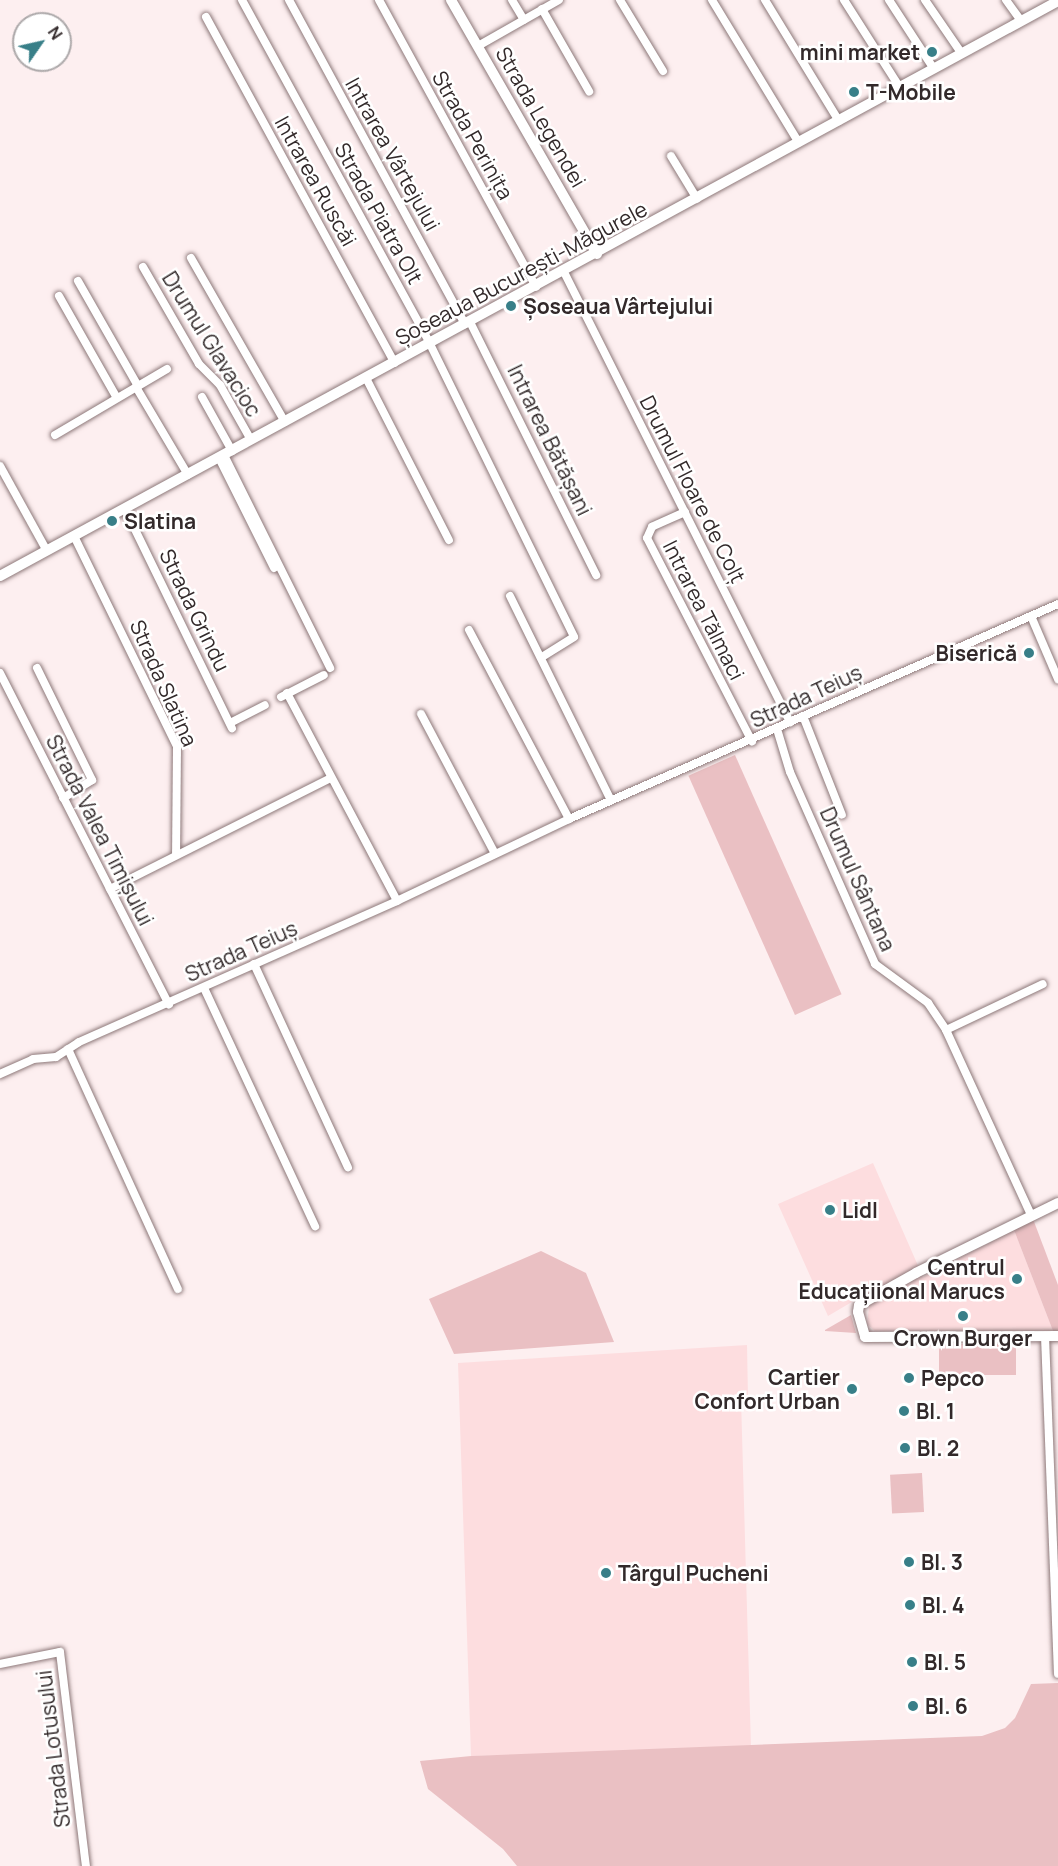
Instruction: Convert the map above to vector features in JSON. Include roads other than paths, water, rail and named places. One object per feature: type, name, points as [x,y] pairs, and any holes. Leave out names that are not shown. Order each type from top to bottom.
[{"type":"main road","name":"Strada Legendei","points":[[451,0],[597,254]]},
{"type":"main road","name":"Șoseaua București-Măgurele","points":[[0,576],[564,272],[1058,1]]},
{"type":"main road","points":[[1058,1203],[859,1305],[858,1317],[865,1337],[1058,1336]]},
{"type":"street","name":"Strada Piatra Olt","points":[[242,0],[430,344],[574,639],[541,658]]},
{"type":"street","name":"Intrarea Vârtejului","points":[[289,0],[468,323]]},
{"type":"street","name":"Strada Perinița","points":[[379,0],[536,287]]},
{"type":"street","points":[[512,0],[524,20]]},
{"type":"street","points":[[478,46],[524,20],[545,5],[559,0]]},
{"type":"street","points":[[620,0],[663,71]]},
{"type":"street","points":[[712,0],[798,143]]},
{"type":"street","points":[[765,0],[839,121]]},
{"type":"street","points":[[844,0],[900,88]]},
{"type":"street","points":[[889,0],[934,69]]},
{"type":"street","points":[[926,0],[962,54]]},
{"type":"street","points":[[1006,0],[1021,21]]},
{"type":"street","points":[[545,5],[590,91]]},
{"type":"street","name":"Intrarea Ruscăi","points":[[206,17],[395,363]]},
{"type":"street","points":[[671,156],[697,199]]},
{"type":"street","points":[[190,258],[285,422]]},
{"type":"street","name":"Drumul Glavacioc","points":[[143,267],[199,364],[220,385],[251,440]]},
{"type":"street","name":"Drumul Floare de Colț","points":[[564,272],[790,722]]},
{"type":"street","points":[[78,281],[188,475]]},
{"type":"street","points":[[59,296],[117,398]]},
{"type":"street","name":"Intrarea Bătășani","points":[[468,323],[596,574]]},
{"type":"street","points":[[55,435],[167,369]]},
{"type":"street","points":[[366,378],[449,540]]},
{"type":"street","points":[[202,397],[274,568]]},
{"type":"street","points":[[225,455],[327,672],[284,695],[397,901]]},
{"type":"street","points":[[0,466],[47,551]]},
{"type":"street","name":"Strada Grindu","points":[[125,509],[231,725],[265,705]]},
{"type":"street","name":"Intrarea Tălmaci","points":[[685,512],[652,527],[647,538],[752,741]]},
{"type":"street","name":"Strada Slatina","points":[[74,536],[177,746],[177,854]]},
{"type":"street","points":[[510,596],[611,800]]},
{"type":"street","name":"Strada Teiuș","points":[[0,1074],[33,1059],[56,1057],[68,1049],[397,901],[611,800],[752,741],[803,716],[1058,604]]},
{"type":"street","points":[[1031,616],[1058,679]]},
{"type":"street","points":[[468,630],[569,819]]},
{"type":"street","points":[[37,668],[92,780],[63,798]]},
{"type":"street","name":"Strada Valea Timișului","points":[[0,673],[169,1004]]},
{"type":"street","points":[[421,714],[495,854]]},
{"type":"street","points":[[803,716],[842,815]]},
{"type":"street","name":"Drumul Sântana","points":[[777,729],[790,772],[875,964],[928,1003],[946,1030],[1031,1215]]},
{"type":"street","points":[[110,889],[331,778]]},
{"type":"street","points":[[254,964],[348,1167]]},
{"type":"street","points":[[946,1030],[1043,984]]},
{"type":"street","points":[[204,988],[315,1226]]},
{"type":"street","points":[[68,1049],[178,1289]]},
{"type":"street","points":[[1046,1336],[1058,1674]]},
{"type":"street","name":"Strada Lotusului","points":[[0,1664],[60,1652],[86,1866]]},
{"type":"place","name":"mini market","points":[[932,52]]},
{"type":"place","name":"T-Mobile","points":[[854,92]]},
{"type":"place","name":"Șoseaua Vârtejului","points":[[511,306]]},
{"type":"place","name":"Slatina","points":[[112,521]]},
{"type":"place","name":"Biserică","points":[[1029,653]]},
{"type":"place","name":"Lidl","points":[[830,1210]]},
{"type":"place","name":"Centrul Educațiional Marucs","points":[[1017,1279]]},
{"type":"place","name":"Crown Burger","points":[[963,1316]]},
{"type":"place","name":"Pepco","points":[[909,1378]]},
{"type":"place","name":"Cartier Confort Urban","points":[[852,1389]]},
{"type":"place","name":"Bl. 1","points":[[904,1411]]},
{"type":"place","name":"Bl. 2","points":[[905,1448]]},
{"type":"place","name":"Bl. 3","points":[[909,1562]]},
{"type":"place","name":"Târgul Pucheni","points":[[606,1573]]},
{"type":"place","name":"Bl. 4","points":[[910,1605]]},
{"type":"place","name":"Bl. 5","points":[[912,1662]]},
{"type":"place","name":"Bl. 6","points":[[913,1706]]}]
